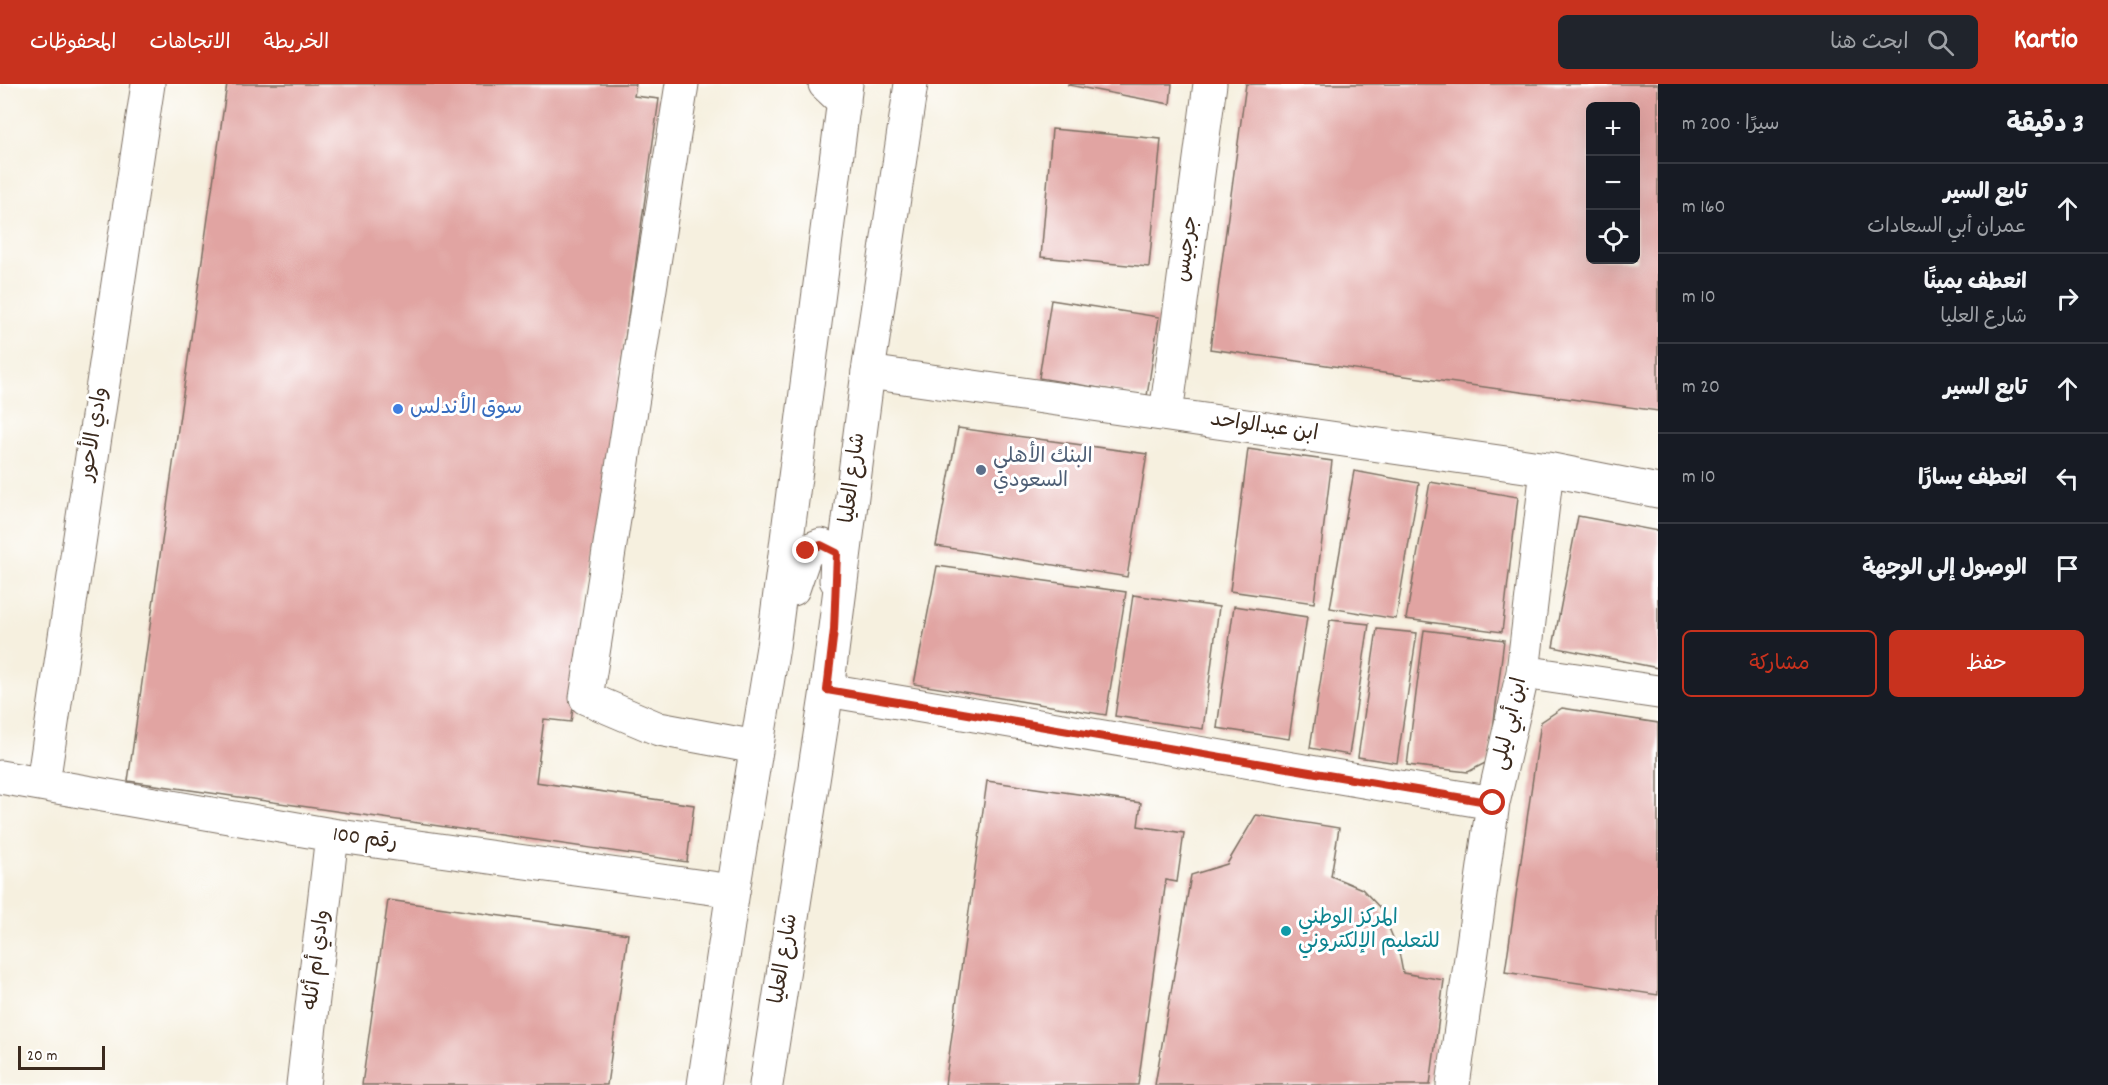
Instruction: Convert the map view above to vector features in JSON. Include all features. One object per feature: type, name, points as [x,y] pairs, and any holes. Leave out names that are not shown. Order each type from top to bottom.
[{"type":"street","name":"وادي الأحور","points":[[43,783],[148,84]]},
{"type":"street","points":[[682,84],[586,698],[658,729],[756,747]]},
{"type":"street","name":"شارع العليا","points":[[766,1085],[827,690],[868,372],[911,84]]},
{"type":"street","name":"جرجيس","points":[[1166,414],[1210,84]]},
{"type":"street","points":[[704,1085],[732,891],[773,647],[838,90]]},
{"type":"street","name":"ابن عبدالواحد","points":[[868,372],[1547,469],[1658,491]]},
{"type":"street","name":"ابن أبي ليلى","points":[[1453,1085],[1493,803],[1523,672],[1547,469]]},
{"type":"street","points":[[773,647],[806,551],[821,545],[837,553],[834,630]]},
{"type":"street","points":[[1523,672],[1658,693]]},
{"type":"street","points":[[827,690],[1493,803]]},
{"type":"street","name":"رقم 100","points":[[0,777],[332,836],[732,891]]},
{"type":"street","name":"وادي أم أثله","points":[[303,1085],[332,836]]},
{"type":"building","name":"سوق الأندلس","points":[[227,84],[636,84],[634,96],[659,99],[571,722],[544,719],[536,782],[694,805],[687,862],[128,781]]},
{"type":"building","points":[[1068,84],[1172,84],[1170,104]]},
{"type":"building","points":[[1246,84],[1658,84],[1658,411],[1210,349]]},
{"type":"building","points":[[1052,129],[1161,139],[1149,267],[1041,257]]},
{"type":"building","points":[[1051,300],[1159,317],[1147,396],[1039,378]]},
{"type":"building","points":[[958,428],[1147,454],[1127,577],[936,546]]},
{"type":"building","points":[[1248,449],[1332,461],[1314,603],[1230,591]]},
{"type":"building","points":[[1354,471],[1419,483],[1396,619],[1330,608]]},
{"type":"building","points":[[1430,482],[1518,497],[1502,632],[1406,619]]},
{"type":"building","points":[[1578,516],[1658,531],[1658,668],[1553,647]]},
{"type":"building","points":[[937,566],[1126,592],[1106,715],[914,684]]},
{"type":"building","points":[[1133,595],[1219,607],[1203,729],[1115,716]]},
{"type":"building","points":[[1234,606],[1307,617],[1289,739],[1217,728]]},
{"type":"building","points":[[1330,620],[1369,624],[1349,755],[1310,748]]},
{"type":"building","points":[[1377,629],[1417,633],[1397,763],[1358,757]]},
{"type":"building","points":[[1424,630],[1504,640],[1489,761],[1468,772],[1407,765]]},
{"type":"building","points":[[1562,708],[1658,723],[1658,995],[1505,972],[1541,722]]},
{"type":"building","points":[[987,781],[1141,803],[1138,826],[1184,833],[1177,882],[1166,880],[1138,1085],[945,1085]]},
{"type":"building","name":"المركز الوطني للتعليم الإلكتروني","points":[[1256,815],[1339,828],[1331,876],[1362,889],[1381,909],[1399,952],[1403,973],[1444,980],[1430,1085],[1155,1085],[1191,875],[1227,864]]},
{"type":"building","points":[[388,900],[628,934],[607,1085],[362,1085]]},
{"type":"place","name":"سوق الأندلس","points":[[398,409]]},
{"type":"place","name":"البنك الأهلي السعودي","points":[[981,470]]},
{"type":"place","name":"المركز الوطني للتعليم الإلكتروني","points":[[1286,931]]},
{"type":"route","points":[[806,551],[821,545],[837,553],[834,630],[827,690],[1493,803]]}]
